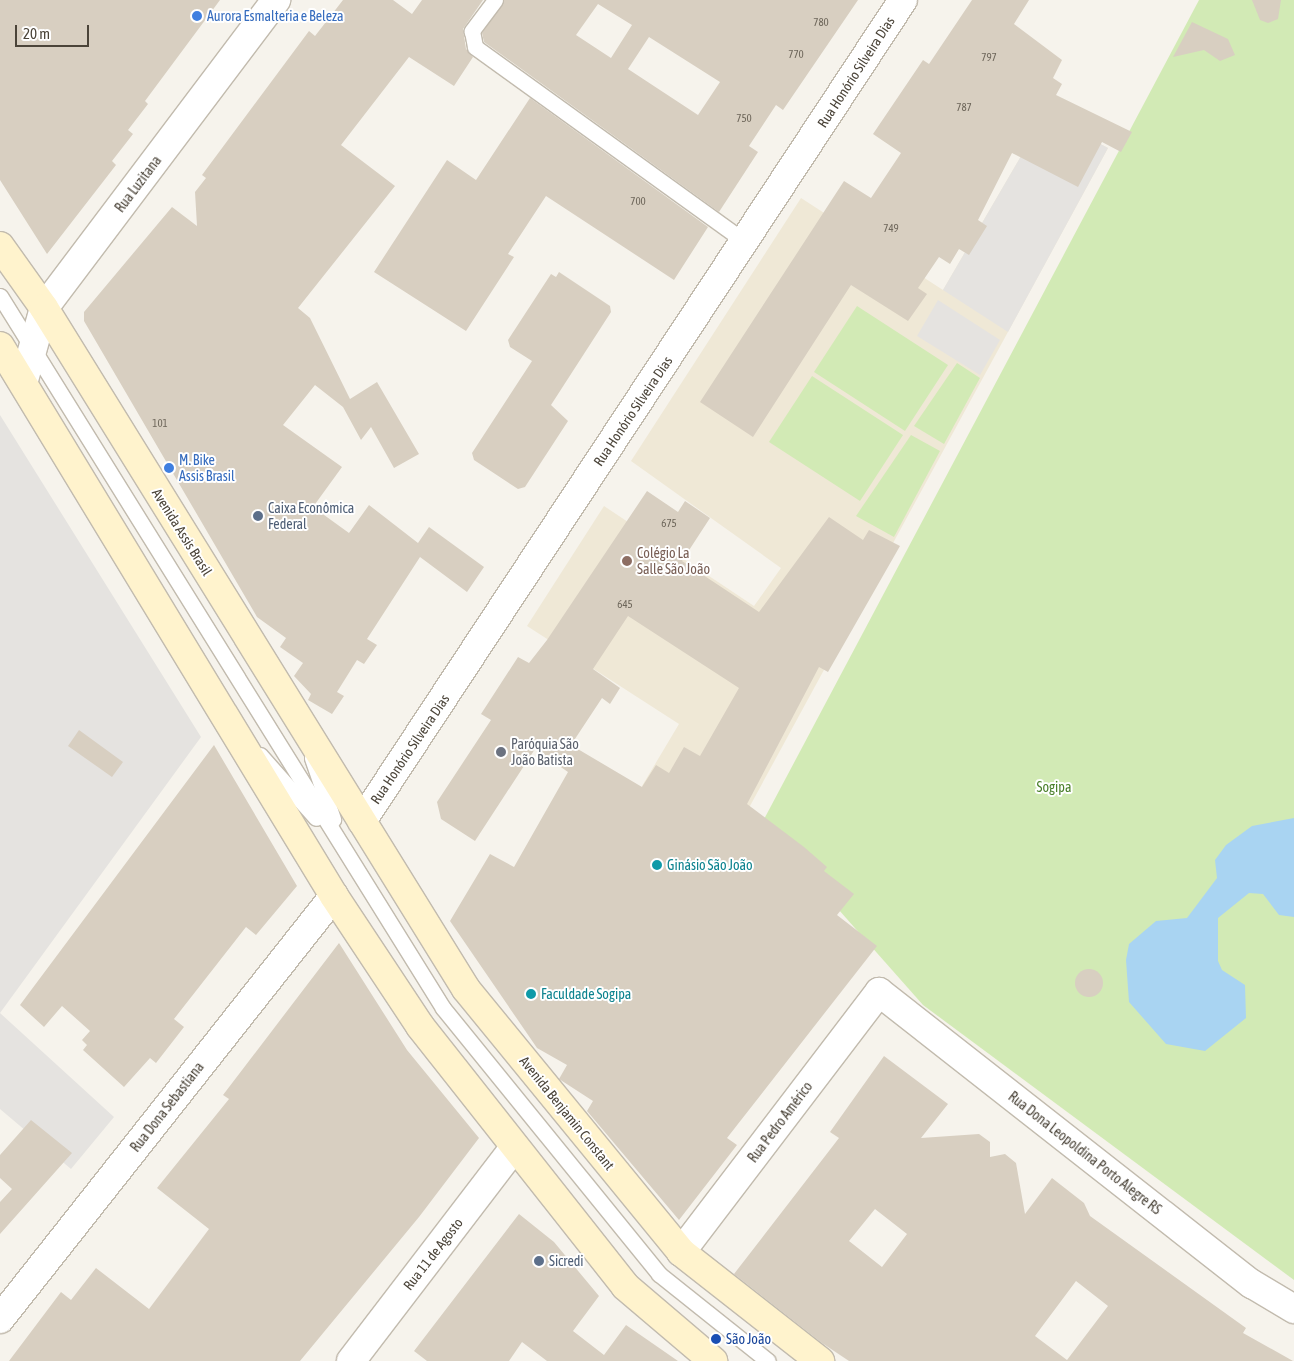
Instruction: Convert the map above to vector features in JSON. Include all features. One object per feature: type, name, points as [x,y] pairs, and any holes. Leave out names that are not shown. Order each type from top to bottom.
[{"type":"main road","name":"Avenida Assis Brasil","points":[[0,246],[44,308],[362,821]]},
{"type":"main road","points":[[0,346],[24,380],[334,896],[420,1026],[514,1148],[625,1286],[713,1361]]},
{"type":"main road","name":"Avenida Benjamin Constant","points":[[362,821],[466,989],[681,1252],[820,1361]]},
{"type":"street","name":"Rua Luzitana","points":[[24,380],[44,308],[276,0]]},
{"type":"street","name":"Rua Honório Silveira Dias","points":[[362,821],[903,0]]},
{"type":"street","name":"Rua Dona Sebastiana","points":[[0,1319],[334,896]]},
{"type":"street","name":"Rua Pedro Américo","points":[[681,1252],[879,992]]},
{"type":"street","name":"Rua Dona Leopoldina Porto Alegre RS","points":[[879,992],[1252,1284],[1294,1309]]},
{"type":"street","name":"Rua 11 de Agosto","points":[[351,1361],[514,1148]]},
{"type":"lane","points":[[495,0],[472,31],[475,47],[745,242]]},
{"type":"lane","points":[[0,296],[34,344],[342,847],[443,1008],[659,1274],[768,1361]]},
{"type":"lane","points":[[297,716],[342,847]]},
{"type":"lane","points":[[228,718],[342,847]]},
{"type":"shaded area","name":"Colégio La Salle São João","points":[[1045,115],[1108,148],[640,1008],[543,952],[679,724],[527,626],[604,506],[754,606],[781,568],[631,461],[801,198],[943,290]]},
{"type":"shaded area","points":[[1045,115],[1108,148],[1008,332],[943,290]]},
{"type":"shaded area","points":[[938,300],[1000,340],[980,375],[917,336]]},
{"type":"shaded area","points":[[0,415],[201,737],[0,1013]]},
{"type":"shaded area","points":[[0,1013],[114,1117],[71,1169],[0,1109]]},
{"type":"green space","name":"Sogipa","points":[[1199,0],[1294,0],[1294,1280],[923,1005],[762,823]]},
{"type":"green space","points":[[857,306],[948,365],[905,431],[814,372]]},
{"type":"green space","points":[[957,363],[980,378],[944,444],[914,426]]},
{"type":"green space","points":[[812,376],[903,435],[860,501],[769,442]]},
{"type":"green space","points":[[911,435],[940,451],[894,537],[856,516]]},
{"type":"water","points":[[1294,818],[1294,917],[1279,915],[1263,894],[1249,893],[1218,918],[1218,961],[1222,970],[1245,985],[1246,1018],[1205,1051],[1166,1044],[1129,1002],[1126,960],[1129,944],[1156,921],[1187,918],[1217,878],[1215,860],[1226,845],[1252,826]]},
{"type":"building","points":[[0,0],[220,0],[145,101],[148,104],[128,130],[133,134],[112,161],[116,165],[47,254],[0,180]]},
{"type":"building","points":[[343,0],[393,0],[412,14],[422,0],[483,0],[463,29],[466,49],[473,57],[454,86],[409,57],[341,145],[395,186],[298,308],[310,318],[350,399],[377,382],[419,454],[394,468],[371,427],[361,440],[343,407],[315,385],[283,425],[342,467],[313,507],[349,533],[369,505],[418,543],[429,527],[484,567],[467,592],[420,557],[367,639],[377,645],[364,664],[357,660],[337,692],[344,696],[332,714],[308,700],[311,694],[294,676],[303,663],[280,647],[286,638],[257,617],[84,321],[84,312],[172,207],[197,226],[195,192],[206,178],[202,175],[309,31],[315,36]]},
{"type":"building","points":[[504,0],[858,0],[783,110],[776,105],[749,146],[758,152],[719,212],[484,42],[482,33]],"holes":[[[598,4],[632,25],[611,58],[576,35]],[[649,37],[720,82],[698,115],[628,69]]]},
{"type":"building","points":[[972,0],[1029,0],[1014,24],[1062,60],[1053,78],[1062,84],[1056,95],[1132,132],[1121,152],[1102,142],[1078,187],[1012,153],[978,220],[987,226],[969,255],[959,249],[950,264],[939,257],[918,288],[927,294],[908,321],[851,285],[753,437],[700,402],[844,181],[871,198],[901,153],[873,134],[923,60],[929,64]]},
{"type":"building","points":[[1252,0],[1281,0],[1278,19],[1268,23],[1260,20]]},
{"type":"building","points":[[1192,22],[1228,39],[1235,55],[1220,61],[1204,50],[1173,57]]},
{"type":"building","points":[[530,98],[708,227],[674,280],[546,196],[508,254],[514,257],[466,331],[374,272],[447,160],[476,180]]},
{"type":"building","points":[[559,272],[610,306],[611,312],[551,405],[568,421],[525,487],[518,489],[474,460],[472,453],[532,361],[510,347],[508,340],[551,274],[556,277]]},
{"type":"building","points":[[647,491],[678,512],[685,501],[710,518],[682,561],[759,612],[829,517],[863,540],[869,530],[900,546],[828,672],[819,667],[747,804],[804,847],[827,867],[824,871],[854,894],[837,915],[877,946],[727,1138],[737,1145],[679,1220],[587,1111],[593,1101],[559,1079],[567,1065],[537,1048],[450,921],[490,854],[514,867],[568,772],[535,749],[475,841],[441,819],[437,802],[491,720],[481,714],[518,657],[529,663],[547,640]],"holes":[[[628,616],[739,688],[700,756],[684,747],[669,773],[656,765],[642,787],[571,745],[602,698],[610,704],[620,688],[593,669]]]},
{"type":"building","points":[[79,730],[123,762],[112,777],[68,746]]},
{"type":"building","points":[[214,745],[297,886],[256,935],[246,927],[174,1019],[184,1027],[156,1063],[150,1058],[124,1087],[83,1050],[87,1045],[82,1040],[90,1031],[62,1006],[44,1027],[20,1005]]},
{"type":"building","points":[[339,943],[407,1050],[479,1138],[419,1217],[300,1361],[9,1361],[61,1292],[71,1300],[96,1268],[149,1309],[209,1229],[157,1188],[229,1099],[223,1095]]},
{"type":"building","points":[[1089,969],[1099,973],[1103,983],[1099,993],[1089,997],[1079,993],[1075,983],[1079,973]]},
{"type":"building","points":[[884,1056],[948,1104],[921,1138],[979,1134],[990,1142],[990,1157],[1005,1154],[1016,1163],[1025,1214],[1052,1178],[1084,1203],[1090,1216],[1246,1328],[1243,1333],[1293,1361],[849,1361],[822,1343],[734,1274],[839,1138],[830,1132]],"holes":[[[875,1209],[907,1234],[882,1267],[849,1241]],[[1076,1281],[1108,1306],[1067,1360],[1035,1336]]]},
{"type":"building","points":[[31,1120],[72,1153],[0,1234],[0,1202],[12,1189],[0,1178],[0,1155]]},
{"type":"building","points":[[519,1214],[554,1242],[599,1296],[573,1331],[604,1355],[626,1325],[678,1361],[547,1361],[522,1342],[509,1361],[427,1361],[414,1351]]},
{"type":"place","name":"Aurora Esmalteria e Beleza","points":[[197,16]]},
{"type":"place","name":"M. Bike Assis Brasil","points":[[169,468]]},
{"type":"place","name":"Caixa Econômica Federal","points":[[258,516]]},
{"type":"place","name":"Colégio La Salle São João","points":[[627,561]]},
{"type":"place","name":"Paróquia São João Batista","points":[[501,752]]},
{"type":"place","name":"Ginásio São João","points":[[657,865]]},
{"type":"place","name":"Faculdade Sogipa","points":[[531,994]]},
{"type":"place","name":"Sicredi","points":[[539,1261]]},
{"type":"place","name":"São João","points":[[716,1339]]}]
